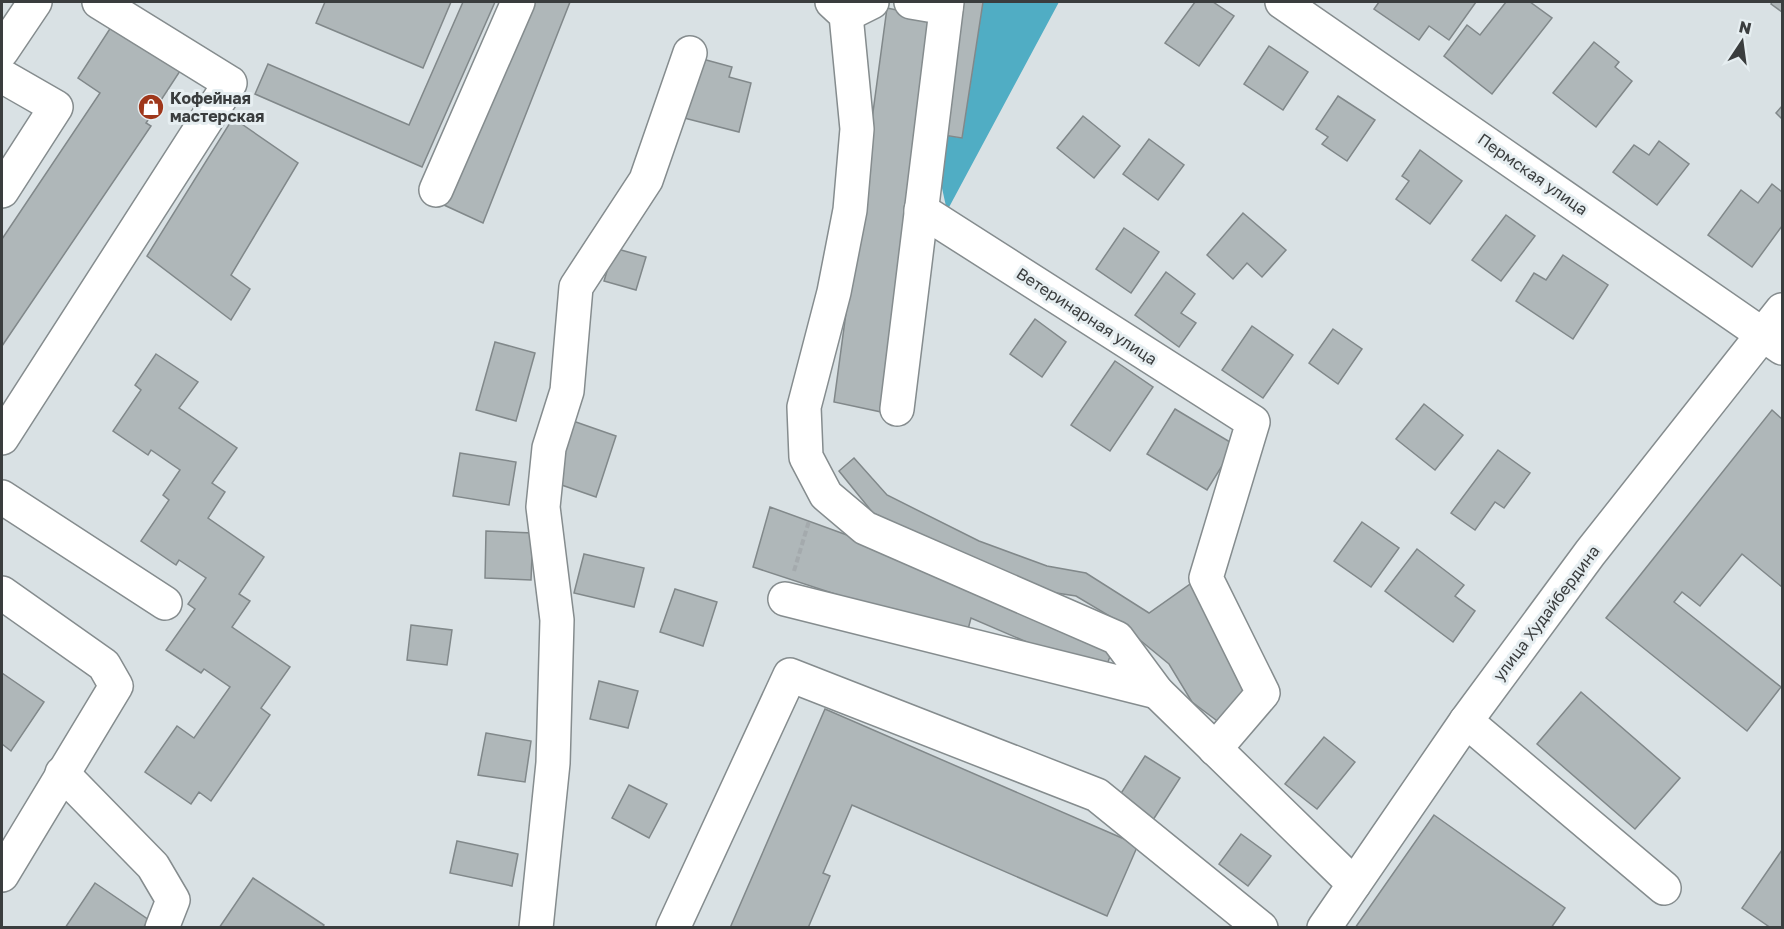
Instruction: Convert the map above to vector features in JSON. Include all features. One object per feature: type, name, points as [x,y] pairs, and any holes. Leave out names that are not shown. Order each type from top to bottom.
[{"type":"street","points":[[2,51],[35,2]]},
{"type":"street","points":[[2,438],[230,83],[99,2]]},
{"type":"street","points":[[436,190],[518,2]]},
{"type":"street","points":[[897,409],[946,5],[911,2]]},
{"type":"street","name":"Пермская улица","points":[[1282,2],[1776,331]]},
{"type":"street","points":[[850,6],[857,129],[850,210],[834,292],[804,407],[806,457],[826,495],[865,528],[1118,638],[1157,692],[1354,884]]},
{"type":"street","points":[[536,927],[553,763],[557,620],[543,507],[549,448],[567,391],[576,287],[646,180],[690,53]]},
{"type":"street","points":[[2,76],[56,107],[2,191]]},
{"type":"street","name":"Ветеринарная улица","points":[[921,210],[1253,422],[1206,578],[1263,693],[1215,748]]},
{"type":"street","name":"улица Худайбердина","points":[[1324,927],[1466,721],[1590,553],[1776,331]]},
{"type":"street","points":[[2,497],[165,603]]},
{"type":"street","points":[[2,593],[104,664],[116,686],[2,875]]},
{"type":"street","points":[[785,599],[1157,692]]},
{"type":"street","points":[[673,927],[790,675],[1097,795],[1261,927]]},
{"type":"street","points":[[1466,721],[1664,888]]},
{"type":"street","points":[[62,773],[153,866],[173,900],[162,927]]},
{"type":"path","points":[[785,599],[808,521],[826,495]]},
{"type":"shaded area","points":[[983,2],[1059,2],[947,211],[937,165],[937,134],[962,138]]},
{"type":"building","points":[[325,2],[451,2],[423,68],[316,23]]},
{"type":"building","points":[[463,2],[495,2],[422,167],[255,94],[268,64],[409,125]]},
{"type":"building","points":[[529,2],[570,2],[483,223],[444,205]]},
{"type":"building","points":[[957,2],[983,2],[962,138],[937,134]]},
{"type":"building","points":[[1195,2],[1213,2],[1234,16],[1199,66],[1165,43]]},
{"type":"building","points":[[1379,2],[1476,2],[1449,40],[1429,26],[1419,40],[1374,9]]},
{"type":"building","points":[[1506,2],[1530,2],[1552,18],[1492,94],[1444,56],[1467,25],[1480,35]]},
{"type":"building","points":[[1782,2],[1782,12],[1771,4]]},
{"type":"building","points":[[887,8],[931,17],[886,413],[834,402]]},
{"type":"building","points":[[113,24],[182,68],[146,123],[151,126],[2,346],[2,239],[100,93],[78,78]]},
{"type":"building","points":[[1594,42],[1619,62],[1615,67],[1632,81],[1596,127],[1553,93]]},
{"type":"building","points":[[1269,46],[1308,72],[1283,110],[1244,84]]},
{"type":"building","points":[[699,58],[732,67],[729,77],[751,83],[739,132],[684,118]]},
{"type":"building","points":[[1338,96],[1375,120],[1347,161],[1322,144],[1328,137],[1316,129]]},
{"type":"building","points":[[1782,106],[1782,119],[1776,113]]},
{"type":"building","points":[[1083,116],[1120,146],[1094,178],[1057,148]]},
{"type":"building","points":[[233,118],[298,163],[231,275],[250,289],[231,320],[147,256]]},
{"type":"building","points":[[1149,139],[1184,165],[1158,200],[1123,174]]},
{"type":"building","points":[[1659,141],[1689,164],[1657,205],[1613,172],[1634,145],[1649,155]]},
{"type":"building","points":[[1420,150],[1462,181],[1430,224],[1396,199],[1409,181],[1402,176]]},
{"type":"building","points":[[1772,184],[1782,192],[1782,226],[1752,267],[1708,235],[1741,190],[1758,203]]},
{"type":"building","points":[[1243,213],[1286,250],[1262,277],[1247,263],[1233,279],[1207,255]]},
{"type":"building","points":[[1506,215],[1535,236],[1501,281],[1472,260]]},
{"type":"building","points":[[1124,228],[1159,252],[1131,293],[1096,269]]},
{"type":"building","points":[[614,248],[646,257],[636,290],[604,281]]},
{"type":"building","points":[[1563,255],[1608,285],[1573,339],[1516,301],[1534,273],[1546,280]]},
{"type":"building","points":[[1166,272],[1195,294],[1181,313],[1196,323],[1179,347],[1135,315]]},
{"type":"building","points":[[1035,319],[1066,342],[1042,377],[1010,354]]},
{"type":"building","points":[[1252,326],[1293,355],[1263,398],[1222,370]]},
{"type":"building","points":[[1333,329],[1362,349],[1338,384],[1309,363]]},
{"type":"building","points":[[495,342],[535,353],[516,421],[476,410]]},
{"type":"building","points":[[156,354],[198,382],[179,408],[237,448],[212,483],[225,492],[208,518],[264,557],[239,594],[250,601],[232,627],[290,667],[261,708],[270,715],[211,801],[199,792],[191,804],[145,772],[177,726],[194,738],[230,687],[204,669],[201,673],[166,650],[195,609],[188,604],[206,578],[179,560],[176,565],[141,541],[169,500],[163,495],[180,470],[151,450],[148,455],[113,431],[141,390],[135,385]]},
{"type":"building","points":[[1115,361],[1153,387],[1110,451],[1071,425]]},
{"type":"building","points":[[1424,404],[1463,435],[1435,470],[1396,439]]},
{"type":"building","points":[[1175,409],[1235,445],[1207,490],[1147,454]]},
{"type":"building","points":[[1772,410],[1782,419],[1782,587],[1742,554],[1700,606],[1682,592],[1674,602],[1781,687],[1747,731],[1606,618]]},
{"type":"building","points":[[573,421],[616,436],[596,497],[553,482]]},
{"type":"building","points":[[1498,450],[1530,473],[1504,508],[1495,502],[1475,530],[1451,513]]},
{"type":"building","points":[[460,453],[516,462],[509,505],[453,496]]},
{"type":"building","points":[[854,458],[887,495],[979,541],[1047,566],[1086,573],[1149,613],[1196,580],[1246,693],[1220,723],[1192,702],[1169,664],[1113,618],[1076,596],[1037,590],[975,563],[873,513],[839,471]]},
{"type":"building","points":[[770,507],[965,578],[1114,646],[1103,675],[971,618],[966,637],[753,567]]},
{"type":"building","points":[[1362,522],[1399,548],[1371,587],[1334,561]]},
{"type":"building","points":[[486,531],[533,533],[531,580],[485,578]]},
{"type":"building","points":[[1417,549],[1464,585],[1455,596],[1475,611],[1453,642],[1385,591]]},
{"type":"building","points":[[584,554],[644,568],[634,607],[574,593]]},
{"type":"building","points":[[675,589],[717,602],[703,646],[660,632]]},
{"type":"building","points":[[411,625],[452,630],[447,665],[407,660]]},
{"type":"building","points":[[2,673],[44,702],[11,751],[2,744]]},
{"type":"building","points":[[599,681],[638,691],[628,728],[590,719]]},
{"type":"building","points":[[1581,692],[1680,778],[1635,829],[1537,744]]},
{"type":"building","points":[[825,709],[1138,845],[1107,916],[852,805],[823,873],[830,876],[808,928],[730,928]]},
{"type":"building","points":[[486,733],[531,741],[525,782],[478,775]]},
{"type":"building","points":[[1324,737],[1355,762],[1317,809],[1285,784]]},
{"type":"building","points":[[1145,756],[1180,778],[1153,820],[1118,798]]},
{"type":"building","points":[[629,785],[667,804],[649,838],[612,818]]},
{"type":"building","points":[[1434,815],[1565,908],[1551,928],[1355,928]]},
{"type":"building","points":[[1241,834],[1271,856],[1248,886],[1219,864]]},
{"type":"building","points":[[457,841],[518,854],[512,886],[450,873]]},
{"type":"building","points":[[1782,850],[1782,928],[1771,928],[1742,908]]},
{"type":"building","points":[[253,878],[324,925],[322,928],[219,928]]},
{"type":"building","points":[[95,883],[149,920],[143,928],[65,928]]},
{"type":"place","name":"Кофейная мастерская","points":[[151,107]]}]
